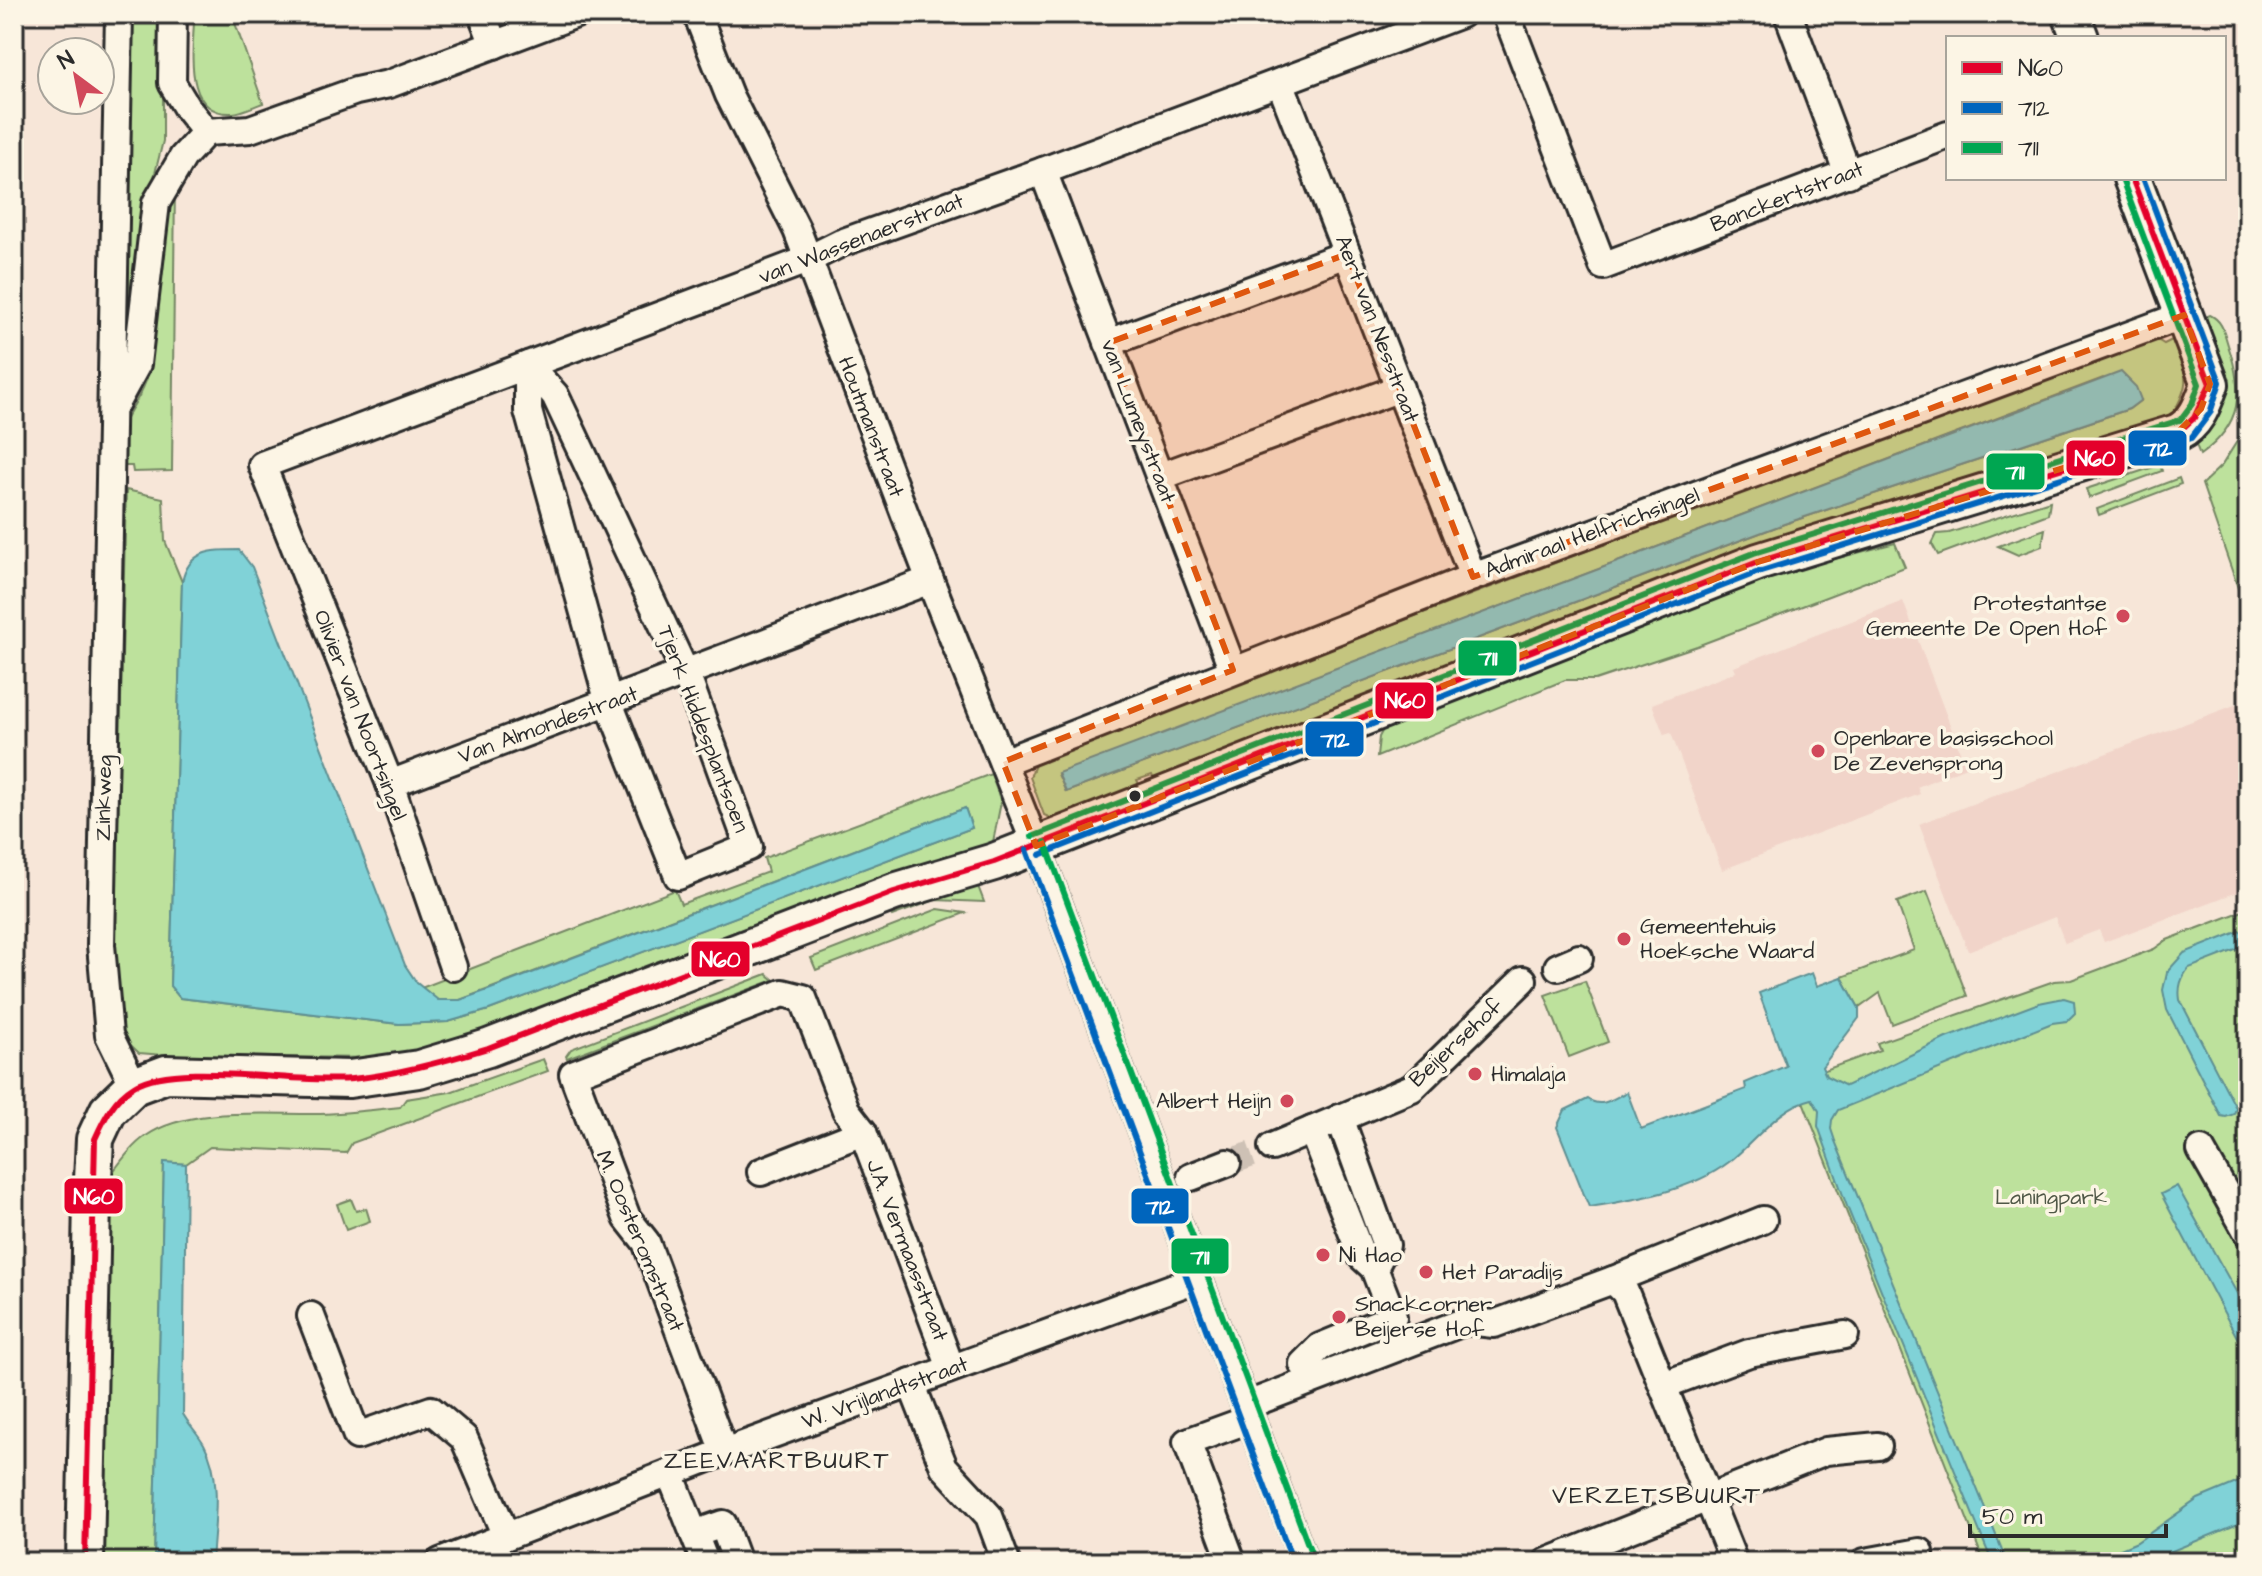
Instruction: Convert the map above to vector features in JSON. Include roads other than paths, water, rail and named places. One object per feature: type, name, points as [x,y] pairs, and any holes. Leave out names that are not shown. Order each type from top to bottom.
[{"type":"street","name":"Zinkweg","points":[[119,14],[101,945],[109,1035],[134,1086]]},
{"type":"street","points":[[173,14],[172,83],[206,132]]},
{"type":"street","points":[[482,14],[494,45]]},
{"type":"street","points":[[111,411],[137,364],[156,203],[183,157],[206,132],[250,129],[356,91],[389,84],[576,14]]},
{"type":"street","name":"Houtmanstraat","points":[[697,14],[729,95],[797,230],[930,580],[1036,846],[1304,1562]]},
{"type":"street","name":"van Wassenaerstraat","points":[[262,465],[807,260],[841,243],[1043,171],[1461,14]]},
{"type":"street","name":"Banckertstraat","points":[[1506,14],[1603,266],[1946,136]]},
{"type":"street","points":[[1788,14],[1848,174]]},
{"type":"street","points":[[2071,14],[2079,36]]},
{"type":"street","name":"Aert van Nesstraat","points":[[1280,82],[1473,577]]},
{"type":"street","name":"van Lumeystraat","points":[[1043,171],[1233,670]]},
{"type":"street","points":[[85,1562],[95,1139],[108,1111],[134,1086],[166,1074],[349,1079],[419,1069],[488,1048],[894,892],[1036,846],[1758,562],[1924,513],[2186,429],[2201,409],[2210,384],[2133,180]]},
{"type":"street","points":[[1108,343],[1347,254]]},
{"type":"street","name":"Admiraal Helfrichsingel","points":[[1003,762],[1473,577],[2184,315]]},
{"type":"street","name":"Tjerk Hiddesplantsoen","points":[[528,365],[555,395],[686,674],[749,847],[678,876],[609,703],[528,411],[528,365]]},
{"type":"street","points":[[1159,477],[1400,388]]},
{"type":"street","name":"Olivier van Noortsingel","points":[[262,465],[390,784],[453,967]]},
{"type":"street","name":"Van Almondestraat","points":[[390,784],[930,580]]},
{"type":"street","name":"Beijersehof","points":[[1272,1147],[1412,1088],[1523,980]]},
{"type":"street","name":"J.A. Vermaasstraat","points":[[573,1074],[783,993],[803,998],[846,1110],[863,1132],[951,1368]]},
{"type":"street","name":"M. Oosteromstraat","points":[[573,1074],[627,1218],[646,1242],[724,1452]]},
{"type":"street","points":[[1340,1118],[1386,1245],[1374,1268]]},
{"type":"street","points":[[1303,1364],[1320,1347],[1393,1317],[1374,1268],[1362,1257],[1312,1130]]},
{"type":"street","name":"J.A. Vermaasstraat","points":[[761,1172],[863,1132]]},
{"type":"street","points":[[2201,1150],[2248,1233]]},
{"type":"street","points":[[1191,1177],[1227,1163]]},
{"type":"street","points":[[1232,1562],[1187,1442],[1248,1412],[1466,1321],[1494,1324],[1763,1220]]},
{"type":"street","name":"W. Vrijlandtstraat","points":[[440,1562],[724,1452],[1196,1279]]},
{"type":"street","points":[[1613,1280],[1625,1292],[1734,1562]]},
{"type":"street","points":[[311,1316],[357,1436],[431,1410],[464,1438],[506,1536]]},
{"type":"street","points":[[1664,1385],[1749,1353],[1845,1335]]},
{"type":"street","points":[[911,1383],[944,1467],[989,1516],[1006,1562]]},
{"type":"street","points":[[1547,1562],[1826,1451],[1878,1446]]},
{"type":"street","points":[[670,1473],[705,1562]]},
{"type":"street","points":[[694,1534],[723,1524],[737,1562]]},
{"type":"street","points":[[1865,1562],[1920,1552]]},
{"type":"water","points":[[2121,372],[2136,387],[2141,400],[2129,409],[1784,524],[1066,792],[1058,773]]},
{"type":"water","points":[[239,550],[252,567],[405,965],[417,983],[438,1000],[460,1000],[488,990],[965,808],[972,828],[489,1010],[448,1022],[399,1024],[180,998],[170,986],[182,582],[190,564],[202,554]]},
{"type":"water","points":[[2240,931],[2247,937],[2246,946],[2189,968],[2179,991],[2180,1000],[2236,1108],[2234,1114],[2226,1117],[2221,1116],[2167,1010],[2163,990],[2167,972],[2184,953]]},
{"type":"water","points":[[1812,973],[1817,986],[1842,977],[1859,1008],[1859,1018],[1822,1067],[1826,1076],[1846,1086],[1946,1038],[2039,1003],[2064,998],[2074,1001],[2075,1013],[2067,1021],[2052,1023],[1838,1110],[1832,1120],[1835,1141],[2007,1562],[1992,1562],[1848,1209],[1818,1126],[1819,1111],[1812,1099],[1788,1109],[1729,1162],[1698,1180],[1643,1197],[1589,1207],[1557,1127],[1565,1110],[1588,1099],[1603,1103],[1627,1092],[1641,1129],[1746,1089],[1745,1083],[1786,1066],[1759,993]]},
{"type":"water","points":[[164,1162],[186,1164],[183,1414],[204,1444],[214,1472],[216,1502],[212,1562],[154,1562]]},
{"type":"water","points":[[2177,1186],[2248,1313],[2248,1358],[2161,1194]]},
{"type":"water","points":[[2248,1478],[2248,1520],[2145,1562],[2090,1562],[2137,1542],[2198,1499]]},
{"type":"tunnel","points":[[1227,1163],[1272,1147]]},
{"type":"place","name":"Protestantse Gemeente De Open Hof","points":[[2123,616]]},
{"type":"place","name":"Openbare basisschool De Zevensprong","points":[[1818,751]]},
{"type":"place","name":"Gemeentehuis Hoeksche Waard","points":[[1624,939]]},
{"type":"place","name":"Himalaja","points":[[1475,1074]]},
{"type":"place","name":"Albert Heijn","points":[[1287,1101]]},
{"type":"place","name":"Ni Hao","points":[[1323,1255]]},
{"type":"place","name":"Het Paradijs","points":[[1426,1272]]},
{"type":"place","name":"Snackcorner Beijerse Hof","points":[[1339,1317]]},
{"type":"district","name":"ZEEVAARTBUURT","points":[[777,1461]]},
{"type":"district","name":"VERZETSBUURT","points":[[1657,1496]]},
{"type":"park label","name":"Laningpark","points":[[2051,1197]]}]
